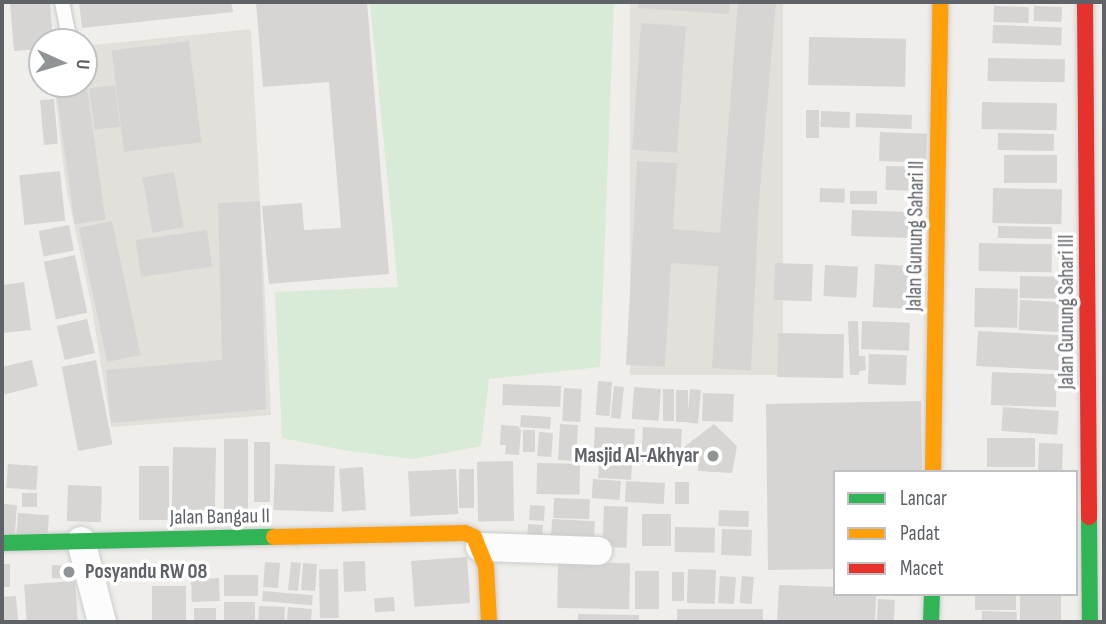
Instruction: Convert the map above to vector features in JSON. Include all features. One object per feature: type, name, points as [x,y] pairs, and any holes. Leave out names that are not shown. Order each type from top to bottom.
[{"type":"street","name":"Jalan Gunung Sahari II","points":[[933,470],[940,2]]},
{"type":"street","name":"Jalan Gunung Sahari III","points":[[1086,2],[1090,622]]},
{"type":"street","name":"Jalan Bangau II","points":[[2,543],[464,533],[474,537],[480,547]]},
{"type":"street","points":[[81,541],[102,622]]},
{"type":"street","points":[[489,622],[489,591],[480,547],[598,551]]},
{"type":"street","points":[[931,622],[932,596]]},
{"type":"lane","points":[[62,2],[67,28]]},
{"type":"shaded area","points":[[630,2],[783,2],[783,375],[630,375]]},
{"type":"shaded area","points":[[251,29],[271,415],[111,427],[91,303],[66,187],[56,98],[98,98],[98,45]]},
{"type":"green space","points":[[370,2],[614,2],[600,367],[489,379],[481,446],[413,459],[348,451],[282,438],[275,292],[398,287]]},
{"type":"building","points":[[10,2],[50,2],[52,28],[28,28],[28,50],[14,51]]},
{"type":"building","points":[[79,2],[231,2],[233,12],[82,28]]},
{"type":"building","points":[[256,2],[367,2],[389,274],[269,284],[262,206],[302,203],[304,230],[341,228],[329,82],[263,87]]},
{"type":"building","points":[[639,2],[730,2],[729,14],[638,8]]},
{"type":"building","points":[[738,2],[776,2],[759,201],[751,371],[712,368],[718,266],[671,263],[665,367],[626,365],[637,161],[677,163],[673,229],[720,233]]},
{"type":"building","points":[[994,6],[1029,7],[1028,23],[993,22]]},
{"type":"building","points":[[1034,6],[1062,7],[1061,22],[1033,21]]},
{"type":"building","points":[[641,23],[686,26],[677,153],[632,150]]},
{"type":"building","points":[[993,25],[1062,27],[1061,45],[992,43]]},
{"type":"building","points":[[809,37],[906,39],[905,87],[808,85]]},
{"type":"building","points":[[189,41],[201,142],[124,152],[112,51]]},
{"type":"building","points":[[988,58],[1065,59],[1065,82],[988,81]]},
{"type":"building","points":[[115,85],[120,127],[94,130],[90,98],[98,98],[98,87]]},
{"type":"building","points":[[57,98],[88,98],[106,220],[75,224]]},
{"type":"building","points":[[54,99],[58,144],[44,145],[40,100]]},
{"type":"building","points":[[982,102],[1057,103],[1057,130],[982,129]]},
{"type":"building","points":[[806,110],[819,110],[819,138],[806,138]]},
{"type":"building","points":[[821,111],[850,112],[849,128],[820,127]]},
{"type":"building","points":[[856,113],[912,115],[911,129],[856,127]]},
{"type":"building","points":[[880,132],[927,134],[926,163],[879,161]]},
{"type":"building","points":[[998,133],[1054,134],[1054,151],[998,150]]},
{"type":"building","points":[[1004,155],[1057,155],[1057,183],[1004,183]]},
{"type":"building","points":[[886,166],[926,167],[926,191],[886,190]]},
{"type":"building","points":[[60,171],[65,221],[24,225],[19,175]]},
{"type":"building","points":[[174,172],[184,227],[152,233],[142,178]]},
{"type":"building","points":[[820,188],[845,189],[844,203],[820,202]]},
{"type":"building","points":[[993,188],[1062,189],[1061,224],[992,223]]},
{"type":"building","points":[[850,191],[877,191],[877,204],[850,204]]},
{"type":"building","points":[[260,201],[266,409],[111,423],[106,370],[222,360],[218,203]]},
{"type":"building","points":[[852,210],[911,212],[910,238],[851,236]]},
{"type":"building","points":[[112,221],[140,355],[107,362],[79,228]]},
{"type":"building","points":[[69,225],[74,251],[44,256],[39,231]]},
{"type":"building","points":[[998,226],[1052,227],[1052,239],[998,238]]},
{"type":"building","points":[[207,230],[212,267],[141,277],[136,240]]},
{"type":"building","points":[[979,243],[1052,244],[1052,272],[979,271]]},
{"type":"building","points":[[75,255],[87,313],[56,319],[44,262]]},
{"type":"building","points":[[775,263],[813,264],[812,301],[774,300]]},
{"type":"building","points":[[875,264],[916,266],[914,309],[873,307]]},
{"type":"building","points":[[825,265],[858,267],[856,298],[823,296]]},
{"type":"building","points":[[1020,276],[1060,277],[1060,299],[1020,298]]},
{"type":"building","points":[[24,282],[31,330],[3,333],[2,285]]},
{"type":"building","points":[[975,288],[1018,289],[1017,328],[974,327]]},
{"type":"building","points":[[1020,300],[1061,302],[1059,332],[1018,330]]},
{"type":"building","points":[[87,319],[95,353],[65,360],[57,326]]},
{"type":"building","points":[[848,321],[858,321],[859,356],[865,356],[866,370],[859,371],[859,375],[850,375]]},
{"type":"building","points":[[862,321],[910,323],[909,351],[861,349]]},
{"type":"building","points":[[978,331],[1061,335],[1059,370],[976,366]]},
{"type":"building","points":[[778,333],[844,334],[843,378],[777,377]]},
{"type":"building","points":[[869,354],[907,355],[906,385],[868,384]]},
{"type":"building","points":[[32,360],[38,386],[2,395],[2,367]]},
{"type":"building","points":[[96,360],[112,444],[78,451],[62,367]]},
{"type":"building","points":[[992,372],[1057,374],[1056,407],[991,405]]},
{"type":"building","points":[[598,381],[612,382],[610,416],[596,415]]},
{"type":"building","points":[[503,384],[561,386],[560,407],[502,405]]},
{"type":"building","points":[[614,386],[624,387],[621,419],[611,418]]},
{"type":"building","points":[[634,387],[661,389],[659,421],[632,419]]},
{"type":"building","points":[[564,388],[582,389],[580,422],[562,421]]},
{"type":"building","points":[[663,389],[674,389],[674,421],[663,421]]},
{"type":"building","points":[[690,389],[701,390],[698,424],[687,423]]},
{"type":"building","points":[[676,390],[688,390],[688,422],[676,422]]},
{"type":"building","points":[[703,393],[734,394],[733,422],[702,421]]},
{"type":"building","points":[[921,401],[922,470],[833,470],[833,569],[768,570],[766,404]]},
{"type":"building","points":[[1003,407],[1059,411],[1057,435],[1001,431]]},
{"type":"building","points":[[521,415],[551,417],[550,429],[520,427]]},
{"type":"building","points":[[560,424],[578,425],[576,461],[558,460]]},
{"type":"building","name":"Masjid Al-Akhyar","points":[[714,424],[737,446],[732,473],[698,471],[698,465],[684,447]]},
{"type":"building","points":[[501,425],[518,426],[521,430],[519,455],[505,454],[506,445],[500,445]]},
{"type":"building","points":[[595,427],[635,429],[633,460],[593,458]]},
{"type":"building","points":[[643,427],[682,429],[680,464],[641,462]]},
{"type":"building","points":[[523,430],[535,430],[535,452],[523,452]]},
{"type":"building","points":[[539,432],[553,433],[551,457],[537,456]]},
{"type":"building","points":[[987,438],[1035,438],[1035,467],[987,467]]},
{"type":"building","points":[[224,439],[248,439],[248,513],[224,513]]},
{"type":"building","points":[[254,442],[270,442],[270,502],[254,502]]},
{"type":"building","points":[[1039,443],[1063,444],[1062,470],[1038,470]]},
{"type":"building","points":[[173,447],[216,448],[215,519],[172,518]]},
{"type":"building","points":[[513,461],[514,521],[478,522],[477,462]]},
{"type":"building","points":[[599,462],[632,464],[631,480],[598,478]]},
{"type":"building","points":[[537,463],[580,464],[579,495],[536,494]]},
{"type":"building","points":[[8,464],[38,466],[36,490],[6,488]]},
{"type":"building","points":[[275,464],[335,466],[333,512],[273,510]]},
{"type":"building","points":[[139,466],[169,466],[169,520],[139,520]]},
{"type":"building","points":[[363,467],[366,510],[342,512],[339,469]]},
{"type":"building","points":[[456,469],[458,514],[410,516],[408,472]]},
{"type":"building","points":[[459,469],[474,469],[474,508],[459,508]]},
{"type":"building","points":[[593,479],[621,481],[620,500],[592,498]]},
{"type":"building","points":[[626,481],[665,483],[664,504],[625,502]]},
{"type":"building","points":[[675,482],[689,482],[689,504],[675,504]]},
{"type":"building","points":[[68,485],[102,486],[101,522],[67,521]]},
{"type":"building","points":[[22,493],[37,493],[37,507],[22,507]]},
{"type":"building","points":[[554,498],[590,499],[589,519],[553,518]]},
{"type":"building","points":[[4,504],[17,505],[15,537],[2,536]]},
{"type":"building","points":[[530,505],[545,506],[544,521],[529,520]]},
{"type":"building","points":[[604,506],[628,507],[627,548],[603,547]]},
{"type":"building","points":[[719,510],[749,511],[748,527],[718,526]]},
{"type":"building","points":[[18,513],[49,515],[47,542],[16,540]]},
{"type":"building","points":[[642,514],[671,514],[671,546],[642,546]]},
{"type":"building","points":[[552,519],[595,521],[594,548],[551,546]]},
{"type":"building","points":[[528,524],[543,525],[542,545],[527,544]]},
{"type":"building","points":[[675,527],[715,528],[715,553],[675,552]]},
{"type":"building","points":[[722,529],[752,530],[751,556],[721,555]]},
{"type":"building","points":[[467,557],[470,603],[414,607],[411,561]]},
{"type":"building","points":[[365,561],[366,591],[344,592],[343,562]]},
{"type":"building","points":[[265,562],[280,563],[278,588],[263,587]]},
{"type":"building","points":[[291,562],[301,563],[298,591],[288,590]]},
{"type":"building","points":[[558,562],[630,563],[629,609],[557,608]]},
{"type":"building","points":[[303,563],[317,564],[315,591],[301,590]]},
{"type":"building","points":[[2,564],[10,564],[10,587],[2,587]]},
{"type":"building","name":"Posyandu RW 08","points":[[52,565],[86,566],[86,579],[52,578]]},
{"type":"building","points":[[319,569],[338,569],[339,618],[320,618]]},
{"type":"building","points":[[688,569],[716,570],[715,604],[687,603]]},
{"type":"building","points":[[635,571],[659,571],[659,609],[635,609]]},
{"type":"building","points":[[672,572],[684,572],[684,601],[672,601]]},
{"type":"building","points":[[224,575],[258,575],[258,596],[224,596]]},
{"type":"building","points":[[720,576],[736,577],[734,604],[718,603]]},
{"type":"building","points":[[742,576],[754,577],[752,604],[740,603]]},
{"type":"building","points":[[219,578],[220,601],[192,602],[191,579]]},
{"type":"building","points":[[75,581],[78,622],[27,622],[24,585]]},
{"type":"building","points":[[779,585],[833,587],[833,596],[876,596],[875,622],[777,622]]},
{"type":"building","points":[[152,586],[186,586],[186,622],[152,622]]},
{"type":"building","points":[[263,591],[313,595],[312,605],[262,601]]},
{"type":"building","points":[[16,596],[18,622],[2,622],[2,597]]},
{"type":"building","points":[[975,596],[1016,596],[1016,610],[975,610]]},
{"type":"building","points":[[1020,596],[1061,596],[1061,622],[1020,622]]},
{"type":"building","points":[[394,597],[395,611],[375,612],[374,598]]},
{"type":"building","points":[[878,599],[895,600],[894,622],[877,622]]},
{"type":"building","points":[[224,602],[255,602],[255,622],[224,622]]},
{"type":"building","points":[[259,606],[285,607],[284,622],[258,622]]},
{"type":"building","points":[[288,607],[312,609],[311,622],[287,622]]},
{"type":"building","points":[[194,608],[216,608],[216,622],[194,622]]},
{"type":"building","points":[[677,609],[763,609],[763,622],[677,622]]},
{"type":"building","points":[[982,611],[1017,612],[1017,622],[982,622]]},
{"type":"building","points":[[578,614],[639,615],[639,622],[578,622]]},
{"type":"traffic: fast","points":[[1089,517],[1090,622]]},
{"type":"traffic: fast","points":[[2,543],[274,537]]},
{"type":"traffic: fast","points":[[931,622],[932,596]]},
{"type":"traffic: slow","points":[[933,470],[940,2]]},
{"type":"traffic: slow","points":[[274,537],[465,533],[474,537],[486,566],[489,622]]},
{"type":"traffic: jam","points":[[1085,2],[1089,517]]},
{"type":"place","name":"Masjid Al-Akhyar","points":[[713,456]]},
{"type":"place","name":"Posyandu RW 08","points":[[69,572]]}]
